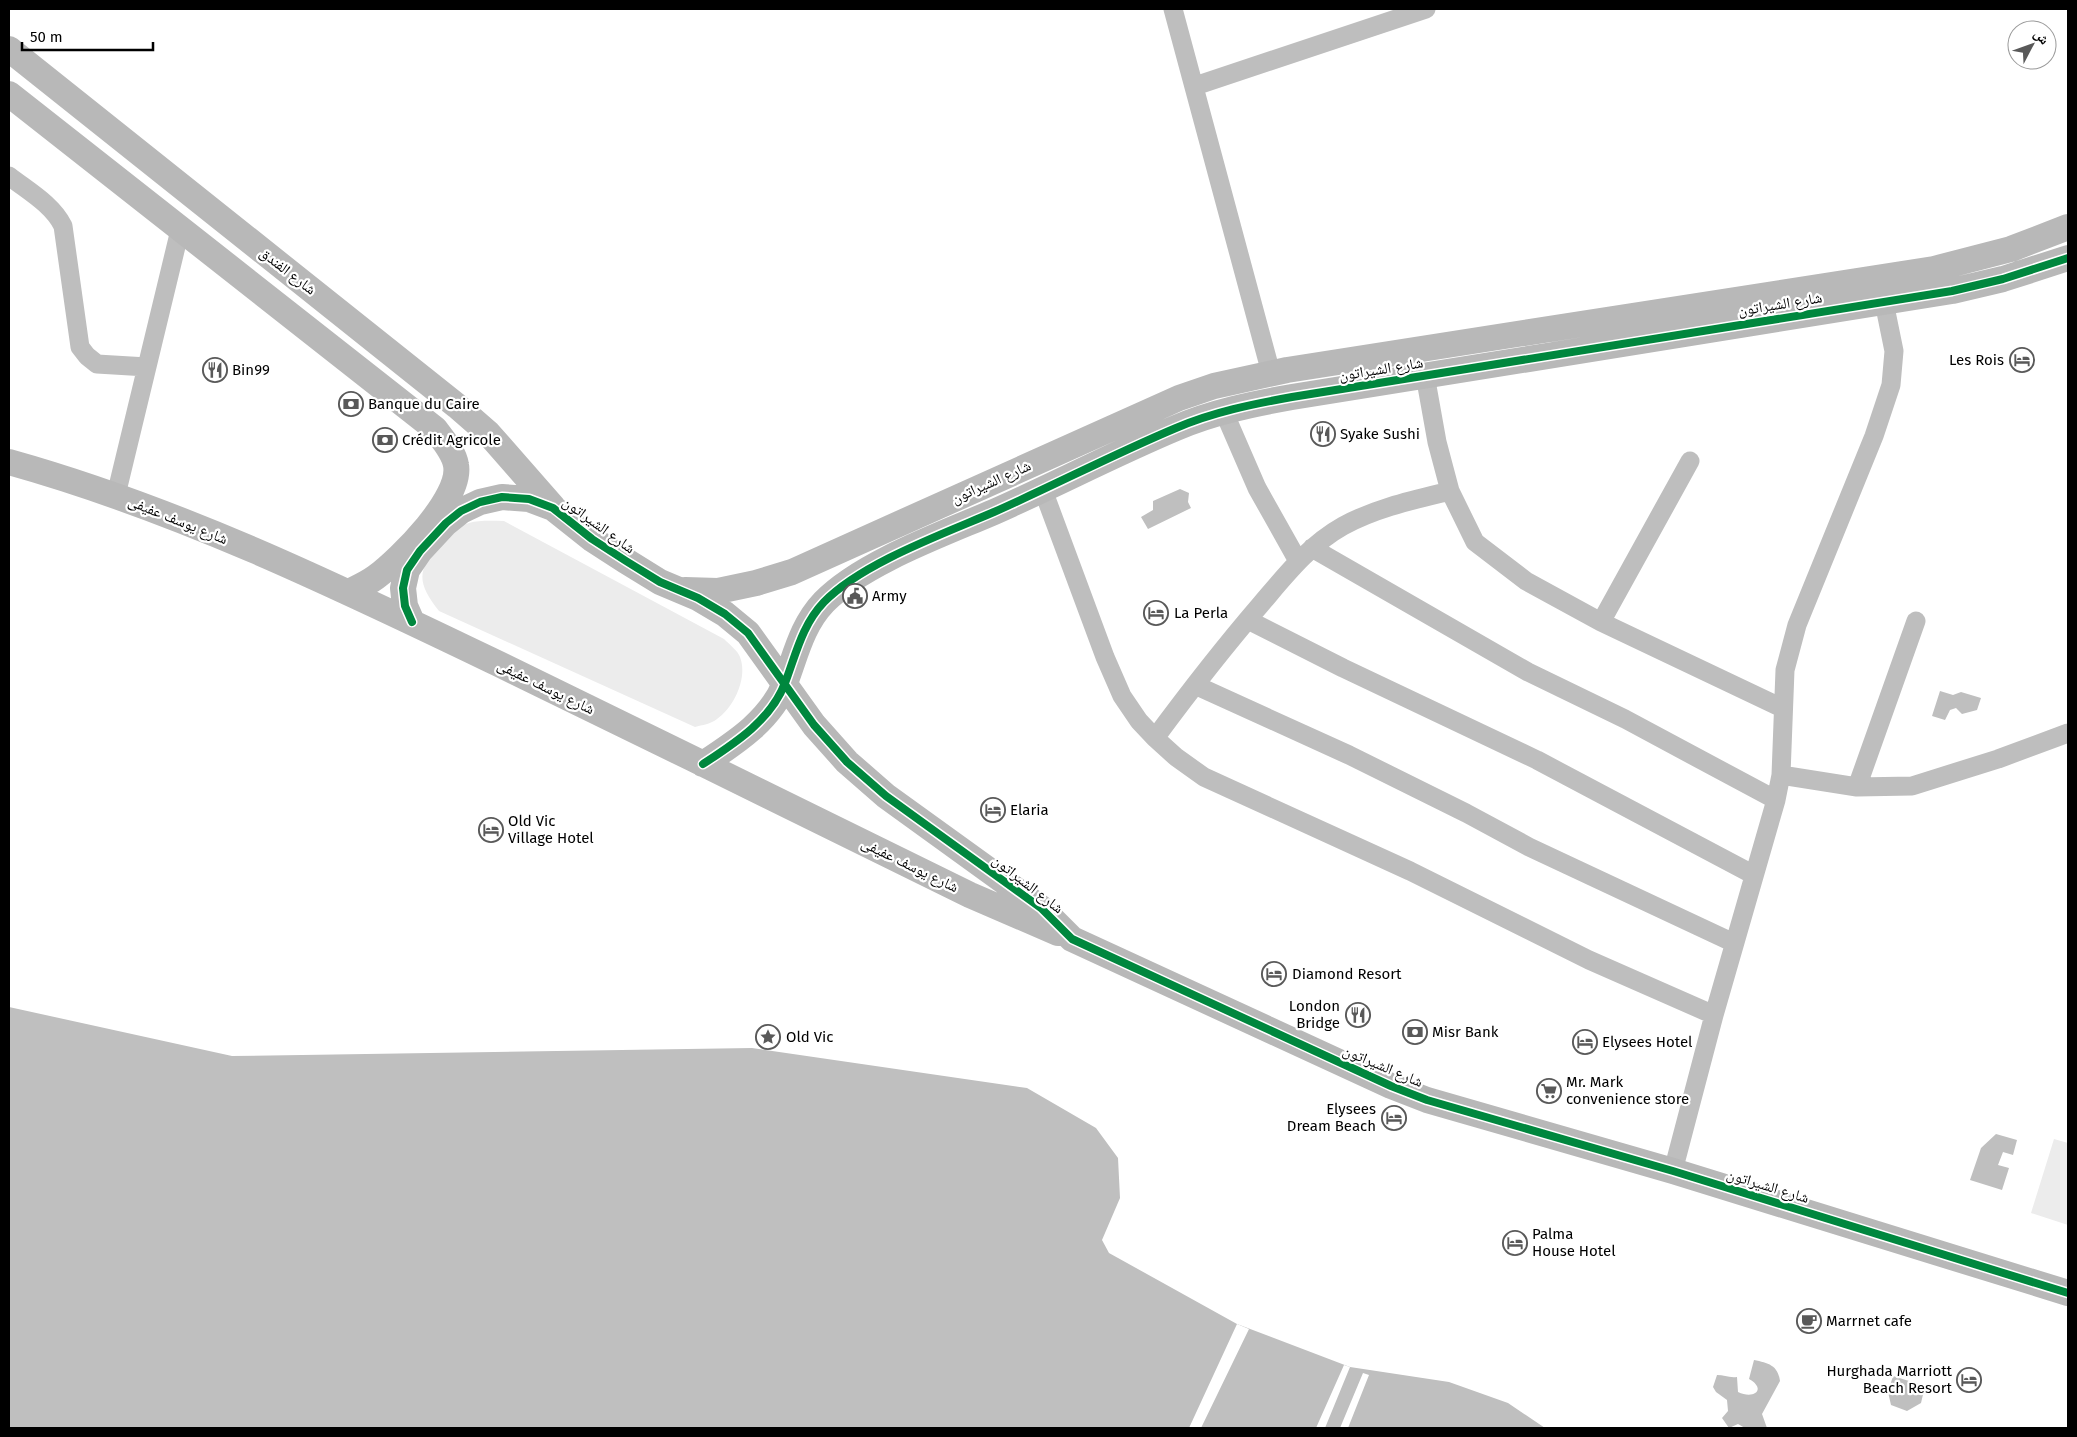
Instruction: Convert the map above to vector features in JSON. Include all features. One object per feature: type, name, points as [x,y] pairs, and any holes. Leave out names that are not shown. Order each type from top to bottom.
[{"type":"street","points":[[1173,9],[1271,373]]},
{"type":"street","points":[[1195,86],[1426,9]]},
{"type":"street","name":"شارع الفندق","points":[[9,49],[421,376],[476,422],[488,433],[553,508]]},
{"type":"street","points":[[9,94],[180,230],[116,495]]},
{"type":"street","points":[[9,176],[50,207],[58,216],[63,226],[80,347],[86,356],[97,364],[147,367]]},
{"type":"street","name":"شارع الشيراتون","points":[[678,590],[718,590],[756,583],[792,572],[1179,398],[1214,386],[1271,373],[1934,269],[2010,249],[2068,227]]},
{"type":"street","name":"شارع الشيراتون","points":[[180,230],[435,429],[447,444],[456,465],[456,482],[443,506],[415,548],[407,570],[403,588],[405,606],[412,622]]},
{"type":"street","name":"شارع الشيراتون","points":[[703,764],[742,737],[772,705],[785,684],[802,634],[824,602],[855,577],[892,557],[1044,490],[1177,427],[1224,412],[1292,397],[1952,291],[2003,279],[2068,258]]},
{"type":"street","points":[[1673,1171],[1714,1015],[1776,800],[1781,775],[1782,708],[1785,670],[1797,625],[1874,436],[1890,384],[1894,350],[1884,302]]},
{"type":"street","points":[[1425,375],[1436,442],[1450,490],[1475,542],[1526,581],[1602,622],[1782,708]]},
{"type":"street","points":[[1224,412],[1257,488],[1305,555],[1528,672],[1631,722],[1776,800]]},
{"type":"street","points":[[1602,622],[1690,461]]},
{"type":"street","name":"شارع يوسف عفيفى","points":[[9,462],[116,495],[321,578],[970,895],[1072,939]]},
{"type":"street","points":[[1044,490],[1105,657],[1122,696],[1139,721],[1176,757],[1204,777],[1410,871],[1597,964],[1714,1015]]},
{"type":"street","points":[[1155,738],[1248,620],[1305,555],[1342,527],[1385,507],[1450,490]]},
{"type":"street","name":"شارع الشيراتون","points":[[415,548],[461,511],[480,502],[502,497],[529,499],[553,508],[592,538],[660,582],[698,598],[726,614],[748,633],[814,725],[847,762],[886,796],[1041,908],[1072,939],[1391,1086],[1427,1100],[1673,1171],[2068,1293]]},
{"type":"street","points":[[349,592],[374,579],[415,548]]},
{"type":"street","points":[[1248,620],[1343,668],[1537,760],[1754,875]]},
{"type":"street","points":[[1857,787],[1916,621]]},
{"type":"street","points":[[1195,685],[1349,755],[1466,813],[1528,847],[1734,943]]},
{"type":"street","points":[[1781,775],[1857,787],[1912,786],[1998,759],[2068,733]]},
{"type":"shaded area","points":[[1180,489],[1189,493],[1188,502],[1191,508],[1148,529],[1141,517],[1153,510],[1153,501]]},
{"type":"shaded area","points":[[477,521],[504,521],[724,639],[737,652],[742,665],[741,683],[729,707],[715,721],[695,727],[439,611],[423,584],[422,577],[427,562],[433,553],[450,534],[465,524]]},
{"type":"shaded area","points":[[1940,691],[1953,695],[1961,692],[1981,698],[1977,710],[1962,714],[1956,708],[1950,710],[1945,720],[1932,716]]},
{"type":"shaded area","points":[[9,1007],[232,1056],[752,1048],[1027,1088],[1096,1128],[1118,1158],[1120,1198],[1102,1240],[1109,1253],[1237,1324],[1350,1367],[1449,1382],[1508,1403],[1545,1428],[9,1428]]},
{"type":"shaded area","points":[[1996,1134],[2017,1140],[2013,1155],[2003,1152],[1998,1165],[2009,1168],[2002,1190],[1970,1180],[1981,1148]]},
{"type":"shaded area","points":[[2054,1139],[2068,1143],[2068,1225],[2031,1213]]},
{"type":"shaded area","points":[[1754,1360],[1775,1368],[1780,1381],[1762,1414],[1767,1428],[1745,1428],[1738,1424],[1729,1428],[1722,1418],[1728,1411],[1727,1400],[1716,1392],[1713,1387],[1717,1375],[1737,1377],[1738,1392],[1749,1395],[1753,1394],[1758,1390],[1757,1386],[1749,1379]]},
{"type":"shaded area","points":[[1893,1376],[1925,1386],[1921,1403],[1907,1411],[1891,1405],[1888,1392]]},
{"type":"pier","points":[[1237,1324],[1249,1329],[1201,1428],[1189,1428]]},
{"type":"pier","points":[[1344,1365],[1350,1367],[1325,1428],[1316,1428]]},
{"type":"pier","points":[[1363,1373],[1369,1375],[1348,1428],[1340,1428]]},
{"type":"cycle path","points":[[703,764],[739,739],[771,708],[785,683],[800,640],[810,620],[824,602],[840,588],[881,562],[904,551],[1190,422],[1233,409],[1292,397],[1952,291],[2003,279],[2068,258]]},
{"type":"cycle path","points":[[412,622],[405,606],[403,588],[407,570],[420,551],[446,523],[461,511],[480,502],[502,497],[529,499],[553,508],[592,539],[626,561],[660,582],[698,598],[725,614],[748,633],[814,725],[847,762],[886,796],[1041,908],[1072,939],[1391,1086],[1427,1100],[1673,1171],[2068,1293]]},
{"type":"place","name":"Les Rois","points":[[2022,360]]},
{"type":"place","name":"Bin99","points":[[215,370]]},
{"type":"place","name":"Banque du Caire","points":[[351,404]]},
{"type":"place","name":"Syake Sushi","points":[[1323,434]]},
{"type":"place","name":"Crédit Agricole","points":[[385,440]]},
{"type":"place","name":"Army","points":[[855,596]]},
{"type":"place","name":"La Perla","points":[[1156,613]]},
{"type":"place","name":"Elaria","points":[[993,810]]},
{"type":"place","name":"Old Vic Village Hotel","points":[[491,830]]},
{"type":"place","name":"Diamond Resort","points":[[1274,974]]},
{"type":"place","name":"London Bridge","points":[[1358,1015]]},
{"type":"place","name":"Misr Bank","points":[[1415,1032]]},
{"type":"place","name":"Old Vic","points":[[768,1037]]},
{"type":"place","name":"Elysees Hotel","points":[[1585,1042]]},
{"type":"place","name":"Mr. Mark convenience store","points":[[1549,1091]]},
{"type":"place","name":"Elysees Dream Beach","points":[[1394,1118]]},
{"type":"place","name":"Palma House Hotel","points":[[1515,1243]]},
{"type":"place","name":"Marrnet cafe","points":[[1809,1321]]},
{"type":"place","name":"Hurghada Marriott Beach Resort","points":[[1969,1380]]}]
